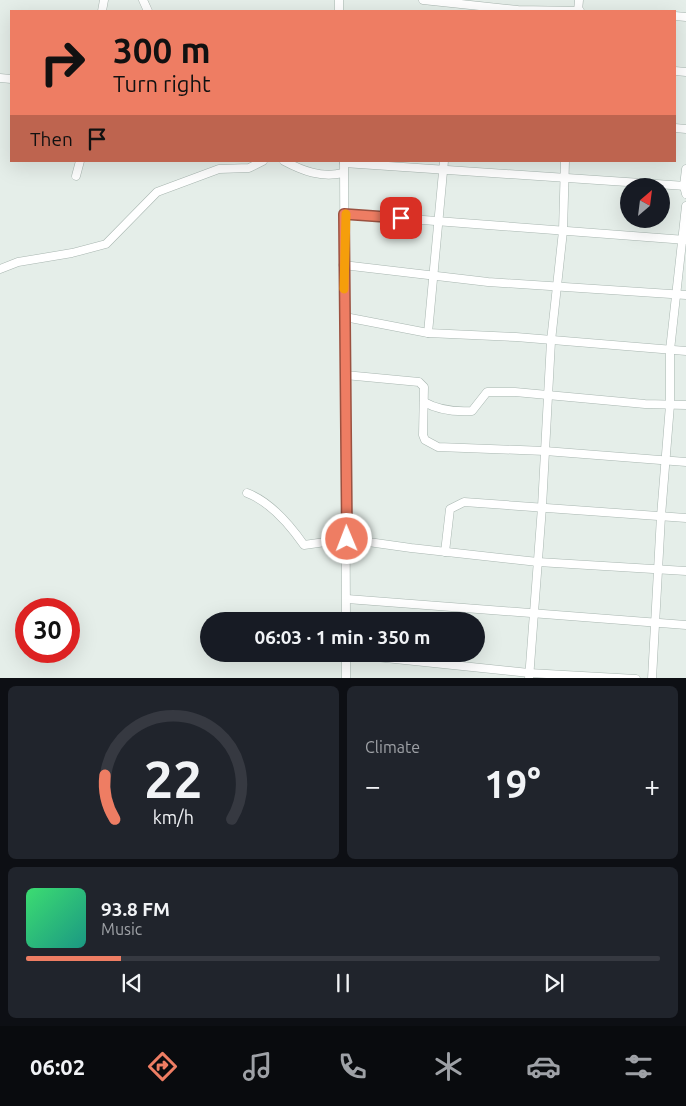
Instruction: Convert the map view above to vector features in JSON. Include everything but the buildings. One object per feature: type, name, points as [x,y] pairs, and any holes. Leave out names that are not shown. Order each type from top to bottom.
[{"type":"street","points":[[423,0],[454,5],[518,10]]},
{"type":"street","points":[[76,176],[80,162]]},
{"type":"street","points":[[0,269],[18,262],[72,253],[106,244],[157,192],[219,169],[249,168],[261,162]]},
{"type":"street","points":[[286,162],[317,174],[333,175],[343,173]]},
{"type":"street","points":[[346,612],[343,265],[344,162],[444,166],[685,189],[686,170]]},
{"type":"street","points":[[529,676],[542,507],[551,341],[563,230],[565,162]]},
{"type":"street","points":[[428,333],[444,166]]},
{"type":"street","points":[[652,678],[661,516],[667,460],[670,350],[684,240],[686,206]]},
{"type":"street","points":[[344,214],[684,240]]},
{"type":"street","points":[[343,265],[530,285],[558,285],[686,295]]},
{"type":"street","points":[[345,317],[428,333],[686,351]]},
{"type":"street","points":[[345,375],[419,382],[424,387],[423,435],[425,440],[438,447],[545,451],[686,462]]},
{"type":"street","points":[[424,402],[433,407],[459,412],[472,411],[488,392],[515,392],[686,405]]},
{"type":"street","points":[[247,493],[258,497],[290,526],[304,545],[347,539],[538,562],[686,571]]},
{"type":"street","points":[[445,552],[450,509],[464,502],[686,518]]},
{"type":"street","points":[[347,599],[686,625]]},
{"type":"street","points":[[346,662],[346,678]]},
{"type":"street","points":[[413,662],[529,676],[636,678]]},
{"type":"slow traffic","points":[[344,289],[344,214],[346,214]]},
{"type":"route","points":[[347,539],[344,214],[401,218]]}]
